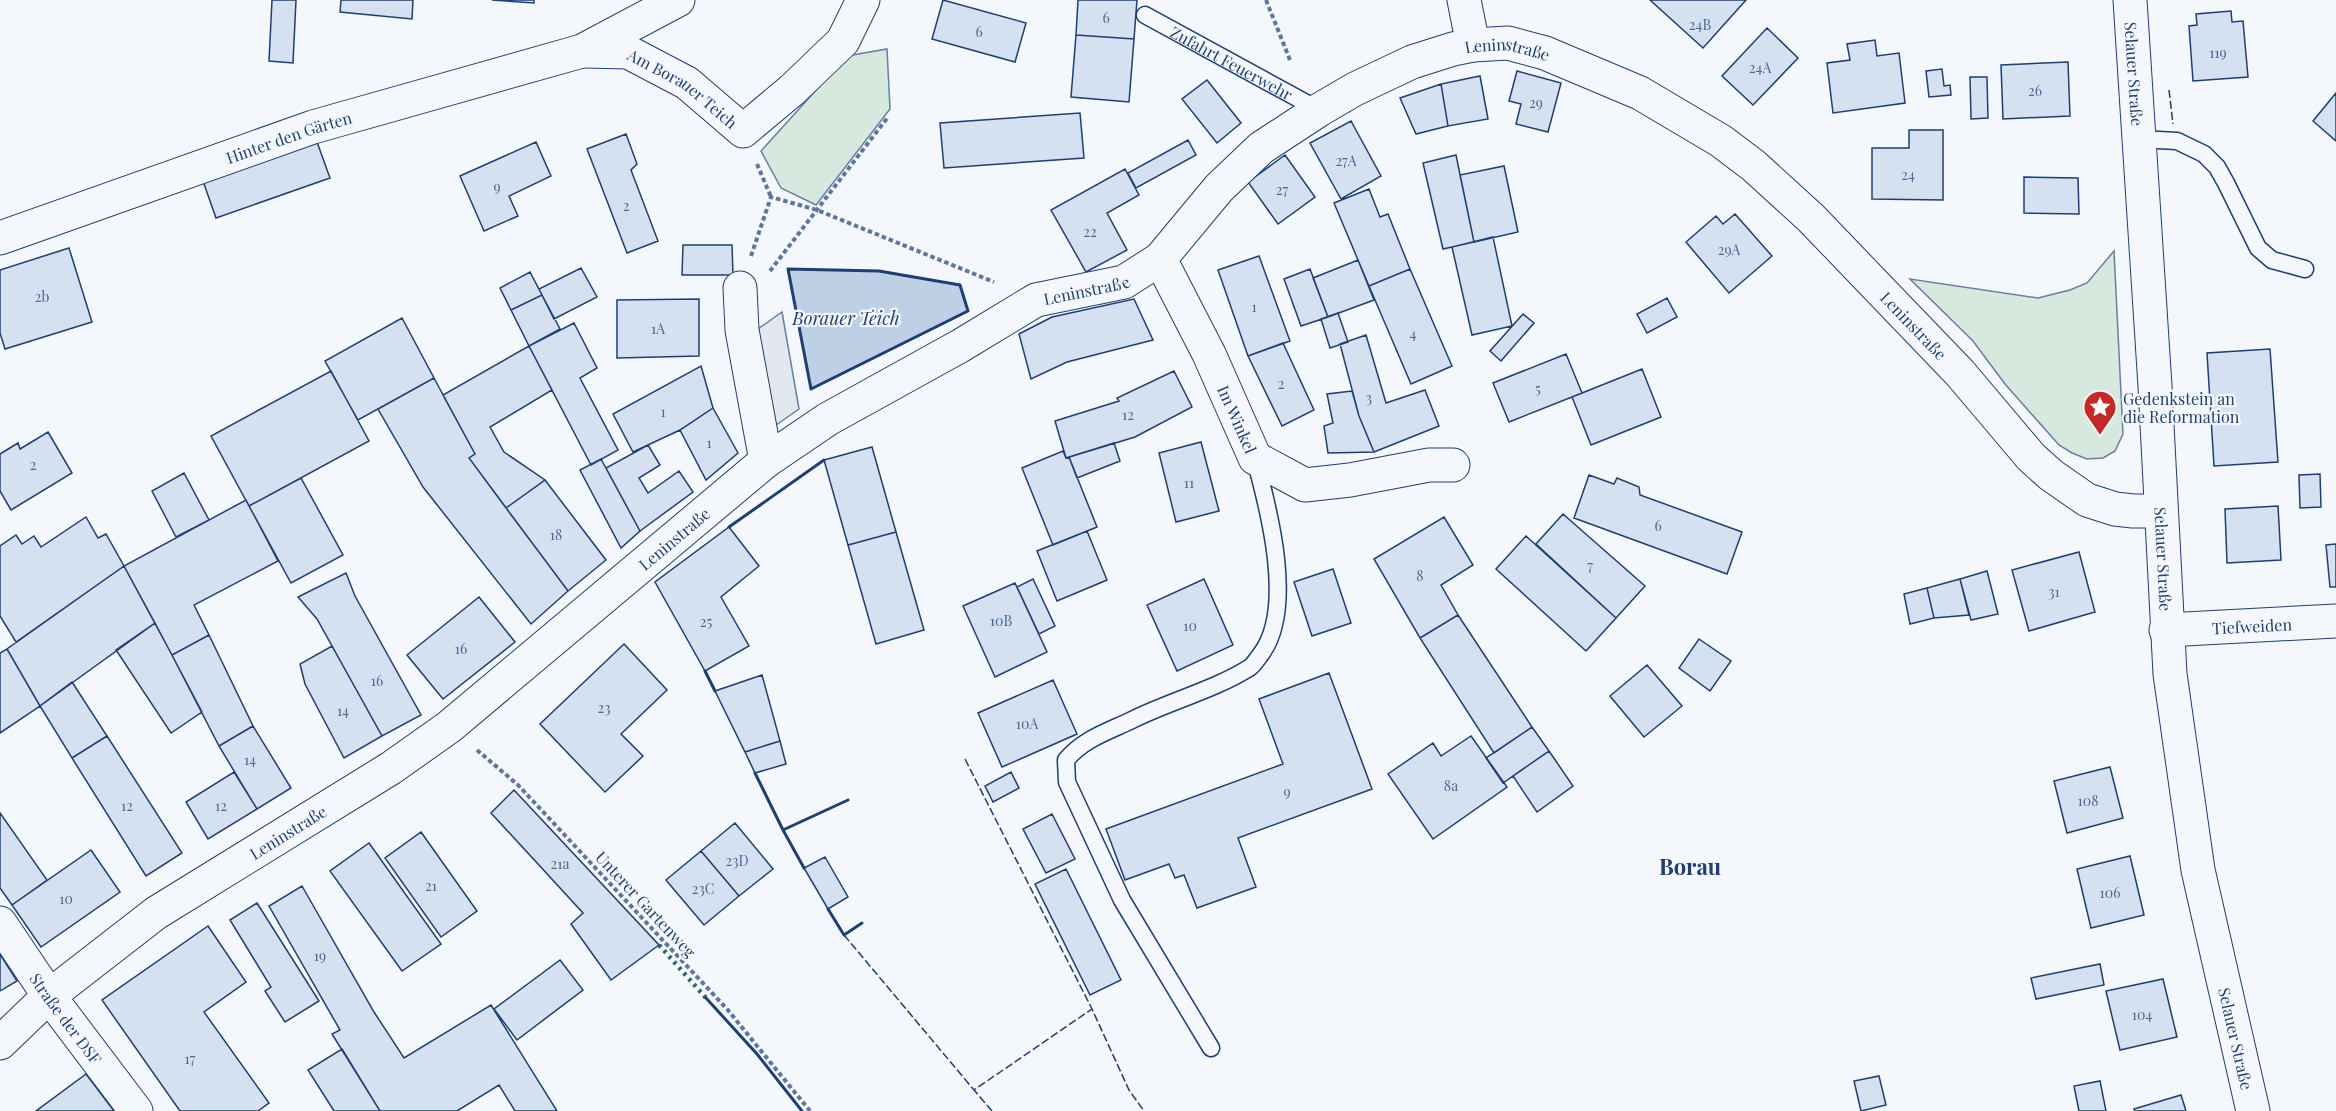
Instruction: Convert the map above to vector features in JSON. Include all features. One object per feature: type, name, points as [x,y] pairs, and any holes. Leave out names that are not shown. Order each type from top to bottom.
[{"type":"street","name":"Am Borauer Teich","points":[[582,51],[678,0]]},
{"type":"street","name":"Am Borauer Teich","points":[[582,51],[628,52],[687,83],[743,130],[792,90],[843,41],[863,0]]},
{"type":"street","points":[[1464,0],[1473,45]]},
{"type":"street","name":"Selauer Straße","points":[[2130,0],[2166,630],[2175,724],[2198,870],[2253,1111]]},
{"type":"street","name":"Leninstraße","points":[[0,1043],[49,996],[156,914],[391,768],[449,727],[766,461],[828,419],[960,346],[1036,300],[1124,282],[1160,260],[1219,188],[1261,148],[1319,110],[1412,62],[1473,45],[1508,43],[1545,53],[1640,93],[1721,141],[1755,166],[1811,218],[1960,373],[2031,457],[2051,475],[2068,489],[2087,500],[2133,512],[2161,511]]},
{"type":"street","name":"Hinter den Gärten","points":[[0,238],[313,127],[582,51]]},
{"type":"street","name":"Im Winkel","points":[[1160,260],[1209,354],[1255,458],[1305,485],[1350,480],[1429,465],[1453,465]]},
{"type":"street","points":[[741,297],[742,330],[766,461]]},
{"type":"street","name":"Tiefweiden","points":[[2166,630],[2336,621]]},
{"type":"street","name":"Straße der DSF","points":[[0,923],[49,996],[135,1111]]},
{"type":"lane","name":"Zufahrt Feuerwehr","points":[[1145,15],[1319,110]]},
{"type":"lane","points":[[2139,140],[2177,141],[2204,154],[2217,167],[2258,248],[2272,260],[2305,269]]},
{"type":"lane","points":[[1211,1048],[1122,900],[1067,782],[1066,760],[1077,747],[1142,715],[1251,667],[1265,648],[1276,618],[1279,584],[1266,499],[1255,458]]},
{"type":"path","points":[[1266,0],[1291,63]]},
{"type":"path","points":[[741,297],[817,210],[888,117]]},
{"type":"path","points":[[741,297],[771,196],[817,210],[1036,300]]},
{"type":"path","name":"Unterer Gartenweg","points":[[449,727],[518,785],[591,862],[727,1009],[810,1111]]},
{"type":"shaded area","points":[[887,49],[890,109],[816,205],[781,188],[761,151],[847,56]]},
{"type":"shaded area","points":[[2114,251],[2123,434],[2115,451],[2103,458],[2087,459],[2059,445],[2005,384],[1973,341],[1910,279],[2038,298],[2087,283]]},
{"type":"shaded area","points":[[782,312],[799,409],[766,432],[748,336]]},
{"type":"water","name":"Borauer Teich","points":[[788,269],[879,271],[960,285],[968,311],[811,389]]},
{"type":"building","points":[[272,0],[296,0],[293,63],[269,61]]},
{"type":"building","points":[[341,0],[413,0],[412,19],[340,12]]},
{"type":"building","points":[[492,0],[534,0],[534,3]]},
{"type":"building","points":[[943,0],[1026,23],[1015,62],[932,39]]},
{"type":"building","points":[[1078,0],[1137,0],[1134,39],[1076,35]]},
{"type":"building","points":[[1650,0],[1746,0],[1703,48]]},
{"type":"building","points":[[2231,11],[2232,22],[2243,21],[2248,77],[2193,81],[2189,26],[2197,25],[2196,14]]},
{"type":"building","points":[[1767,28],[1798,58],[1753,105],[1722,76]]},
{"type":"building","points":[[1076,35],[1134,39],[1129,102],[1071,97]]},
{"type":"building","points":[[1875,40],[1877,56],[1899,53],[1905,103],[1833,113],[1827,63],[1850,60],[1847,44]]},
{"type":"building","points":[[2068,62],[2070,116],[2003,119],[2001,65]]},
{"type":"building","points":[[1942,69],[1944,86],[1950,85],[1951,95],[1929,97],[1926,71]]},
{"type":"building","points":[[1517,71],[1561,83],[1548,132],[1516,124],[1521,104],[1509,101]]},
{"type":"building","points":[[1480,76],[1488,119],[1448,126],[1441,84]]},
{"type":"building","points":[[1970,77],[1987,77],[1988,118],[1971,119]]},
{"type":"building","points":[[1207,80],[1241,123],[1217,143],[1182,99]]},
{"type":"building","points":[[1441,84],[1448,126],[1416,134],[1400,98]]},
{"type":"building","points":[[2336,93],[2336,141],[2313,121]]},
{"type":"building","points":[[1080,113],[1084,158],[944,168],[940,123]]},
{"type":"building","points":[[1351,121],[1381,176],[1341,199],[1310,143]]},
{"type":"building","points":[[1909,130],[1943,130],[1943,200],[1872,199],[1872,148],[1909,148]]},
{"type":"building","points":[[626,134],[637,164],[631,170],[658,241],[627,253],[587,149]]},
{"type":"building","points":[[1188,140],[1196,155],[1136,188],[1128,173]]},
{"type":"building","points":[[317,142],[330,178],[216,218],[203,181]]},
{"type":"building","points":[[536,142],[551,176],[509,196],[518,216],[484,231],[460,176]]},
{"type":"building","points":[[1285,155],[1315,197],[1278,224],[1248,182]]},
{"type":"building","points":[[1456,155],[1474,242],[1443,249],[1423,163]]},
{"type":"building","points":[[1504,166],[1518,232],[1474,242],[1460,175]]},
{"type":"building","points":[[1125,169],[1139,195],[1107,213],[1127,250],[1086,272],[1051,210]]},
{"type":"building","points":[[2024,177],[2078,178],[2079,214],[2024,213]]},
{"type":"building","points":[[1369,189],[1380,217],[1388,214],[1410,269],[1369,286],[1334,203]]},
{"type":"building","points":[[1735,214],[1772,256],[1729,293],[1686,242],[1716,216],[1723,224]]},
{"type":"building","points":[[1493,237],[1512,326],[1472,335],[1452,247]]},
{"type":"building","points":[[683,245],[732,245],[733,275],[682,275]]},
{"type":"building","points":[[69,248],[92,322],[5,349],[0,333],[0,270]]},
{"type":"building","points":[[1259,256],[1290,341],[1248,356],[1218,270]]},
{"type":"building","points":[[1358,260],[1374,300],[1328,317],[1313,278]]},
{"type":"building","points":[[581,268],[597,297],[554,319],[539,289]]},
{"type":"building","points":[[1310,269],[1328,317],[1301,326],[1284,279]]},
{"type":"building","points":[[1410,269],[1452,366],[1411,384],[1369,286]]},
{"type":"building","points":[[530,272],[542,295],[511,310],[500,288]]},
{"type":"building","points":[[542,295],[560,329],[529,346],[511,310]]},
{"type":"building","points":[[1667,298],[1677,317],[1647,333],[1637,314]]},
{"type":"building","points":[[699,299],[699,356],[617,358],[617,300]]},
{"type":"building","points":[[1134,299],[1153,340],[1067,362],[1031,379],[1019,334],[1052,317]]},
{"type":"building","points":[[1338,313],[1348,342],[1330,348],[1321,319]]},
{"type":"building","points":[[1523,314],[1534,323],[1501,361],[1490,351]]},
{"type":"building","points":[[402,318],[434,378],[358,420],[325,361]]},
{"type":"building","points":[[574,323],[597,368],[580,378],[618,450],[591,465],[529,346]]},
{"type":"building","points":[[1366,335],[1386,403],[1425,390],[1439,426],[1374,452],[1359,416],[1340,344]]},
{"type":"building","points":[[1283,343],[1314,410],[1282,426],[1248,356]]},
{"type":"building","points":[[529,346],[552,390],[490,427],[504,452],[545,480],[506,508],[469,458],[475,454],[443,395]]},
{"type":"building","points":[[2270,349],[2278,462],[2214,466],[2207,353]]},
{"type":"building","points":[[1566,354],[1582,393],[1509,422],[1493,383]]},
{"type":"building","points":[[701,366],[713,408],[680,430],[633,452],[613,414]]},
{"type":"building","points":[[1642,369],[1661,417],[1591,445],[1572,397]]},
{"type":"building","points":[[331,371],[369,441],[249,506],[211,436]]},
{"type":"building","points":[[1174,371],[1192,407],[1135,437],[1066,458],[1055,421],[1119,401],[1117,398]]},
{"type":"building","points":[[434,378],[475,454],[469,458],[568,591],[531,624],[423,487],[378,409]]},
{"type":"building","points":[[1352,391],[1359,416],[1374,452],[1328,453],[1324,426],[1333,423],[1327,394]]},
{"type":"building","points":[[713,408],[738,453],[706,480],[680,430]]},
{"type":"building","points":[[48,432],[72,473],[11,510],[0,491],[0,454],[18,443],[20,449]]},
{"type":"building","points":[[1201,442],[1219,511],[1176,522],[1159,453]]},
{"type":"building","points":[[1114,443],[1120,461],[1077,478],[1069,457]]},
{"type":"building","points":[[648,445],[660,465],[639,478],[648,493],[679,471],[693,492],[640,531],[606,468]]},
{"type":"building","points":[[872,447],[896,532],[848,545],[824,460]]},
{"type":"building","points":[[1063,451],[1066,458],[1069,457],[1097,527],[1053,545],[1022,468]]},
{"type":"building","points":[[601,459],[640,531],[621,548],[580,470]]},
{"type":"building","points":[[184,473],[209,520],[176,537],[152,491]]},
{"type":"building","points":[[2320,474],[2321,507],[2300,508],[2299,475]]},
{"type":"building","points":[[1589,475],[1614,484],[1617,478],[1639,487],[1640,495],[1742,532],[1727,574],[1574,518]]},
{"type":"building","points":[[301,478],[343,555],[291,583],[249,506]]},
{"type":"building","points":[[545,480],[606,560],[568,591],[506,508]]},
{"type":"building","points":[[246,500],[278,561],[194,605],[209,635],[172,655],[124,566]]},
{"type":"building","points":[[2278,506],[2281,560],[2227,563],[2225,509]]},
{"type":"building","points":[[1563,514],[1645,586],[1616,618],[1536,544]]},
{"type":"building","points":[[86,517],[98,538],[106,534],[124,566],[16,642],[0,616],[0,546],[16,535],[22,544],[34,536],[41,547]]},
{"type":"building","points":[[1444,517],[1473,565],[1441,585],[1458,615],[1420,638],[1374,559]]},
{"type":"building","points":[[729,527],[759,566],[721,597],[749,646],[705,671],[655,582]]},
{"type":"building","points":[[1087,531],[1107,580],[1057,601],[1037,551]]},
{"type":"building","points":[[896,532],[924,630],[876,644],[848,545]]},
{"type":"building","points":[[1526,536],[1616,618],[1586,651],[1496,569]]},
{"type":"building","points":[[2336,544],[2336,587],[2330,587],[2326,545]]},
{"type":"building","points":[[2079,552],[2095,612],[2029,631],[2012,570]]},
{"type":"building","points":[[124,566],[155,623],[40,706],[7,649]]},
{"type":"building","points":[[1333,569],[1351,623],[1312,636],[1294,582]]},
{"type":"building","points":[[1987,571],[1998,614],[1971,620],[1960,579]]},
{"type":"building","points":[[346,573],[355,596],[421,715],[382,736],[317,619],[298,597]]},
{"type":"building","points":[[1033,579],[1055,626],[1039,634],[1017,587]]},
{"type":"building","points":[[1204,579],[1233,645],[1177,671],[1147,605]]},
{"type":"building","points":[[1960,579],[1969,615],[1934,618],[1927,588]]},
{"type":"building","points":[[1015,583],[1047,652],[995,677],[963,606]]},
{"type":"building","points":[[1927,588],[1934,618],[1910,624],[1904,594]]},
{"type":"building","points":[[479,597],[515,642],[443,699],[407,655]]},
{"type":"building","points":[[1458,615],[1532,727],[1494,753],[1420,638]]},
{"type":"building","points":[[155,623],[202,712],[171,733],[116,650]]},
{"type":"building","points":[[209,635],[253,726],[219,746],[172,655]]},
{"type":"building","points":[[1699,639],[1731,661],[1710,691],[1679,668]]},
{"type":"building","points":[[624,644],[667,690],[621,734],[643,756],[605,792],[540,724]]},
{"type":"building","points":[[332,646],[382,736],[344,758],[305,684],[300,664]]},
{"type":"building","points":[[7,649],[40,706],[0,733],[0,653]]},
{"type":"building","points":[[1647,665],[1682,706],[1644,737],[1610,696]]},
{"type":"building","points":[[1329,673],[1372,789],[1238,838],[1256,887],[1197,908],[1184,875],[1175,878],[1169,864],[1125,880],[1106,829],[1283,764],[1259,699]]},
{"type":"building","points":[[762,675],[780,741],[745,752],[715,691]]},
{"type":"building","points":[[1053,680],[1077,734],[1002,767],[978,713]]},
{"type":"building","points":[[72,682],[107,736],[72,758],[40,706]]},
{"type":"building","points":[[253,726],[291,788],[257,809],[219,746]]},
{"type":"building","points":[[1532,727],[1549,751],[1503,783],[1486,758]]},
{"type":"building","points":[[107,736],[182,853],[146,876],[72,758]]},
{"type":"building","points":[[1471,736],[1507,787],[1433,839],[1388,774],[1433,743],[1441,756]]},
{"type":"building","points":[[780,741],[786,764],[755,773],[745,752]]},
{"type":"building","points":[[1549,751],[1573,786],[1537,812],[1513,776]]},
{"type":"building","points":[[2110,767],[2123,818],[2067,833],[2054,781]]},
{"type":"building","points":[[234,772],[257,809],[208,839],[186,802]]},
{"type":"building","points":[[1011,772],[1019,788],[993,802],[985,786]]},
{"type":"building","points":[[514,790],[659,945],[611,980],[571,924],[583,913],[491,813]]},
{"type":"building","points":[[0,813],[47,880],[12,905],[0,888]]},
{"type":"building","points":[[1052,814],[1075,859],[1046,873],[1023,829]]},
{"type":"building","points":[[735,823],[773,869],[739,896],[701,851]]},
{"type":"building","points":[[421,832],[477,911],[441,937],[385,858]]},
{"type":"building","points":[[369,843],[441,944],[402,971],[330,871]]},
{"type":"building","points":[[91,850],[120,892],[41,947],[12,905]]},
{"type":"building","points":[[701,851],[739,896],[704,925],[666,880]]},
{"type":"building","points":[[2130,856],[2144,915],[2091,928],[2077,869]]},
{"type":"building","points":[[825,857],[848,897],[828,909],[804,868]]},
{"type":"building","points":[[1066,869],[1121,980],[1090,995],[1035,884]]},
{"type":"building","points":[[302,886],[374,1012],[404,1058],[491,1005],[557,1111],[515,1111],[499,1085],[457,1111],[380,1111],[332,1034],[340,1030],[269,906]]},
{"type":"building","points":[[257,903],[319,1001],[285,1022],[265,991],[271,987],[230,920]]},
{"type":"building","points":[[208,926],[246,982],[204,1012],[269,1103],[258,1111],[180,1111],[102,1000]]},
{"type":"building","points":[[0,954],[17,981],[0,991]]},
{"type":"building","points":[[560,960],[583,990],[517,1040],[494,1009]]},
{"type":"building","points":[[2100,964],[2104,985],[2036,999],[2031,978]]},
{"type":"building","points":[[2163,979],[2177,1037],[2120,1050],[2106,991]]},
{"type":"building","points":[[342,1049],[380,1111],[334,1111],[308,1070]]},
{"type":"building","points":[[86,1074],[114,1111],[36,1111]]},
{"type":"building","points":[[1879,1076],[1886,1105],[1861,1111],[1854,1081]]},
{"type":"building","points":[[2100,1081],[2106,1111],[2079,1111],[2074,1086]]},
{"type":"building","points":[[2181,1095],[2186,1111],[2135,1111],[2134,1109]]},
{"type":"hedge","points":[[659,945],[706,998]]},
{"type":"fence","points":[[2169,90],[2173,124]]},
{"type":"fence","points":[[965,759],[1092,1009],[1129,1090],[1144,1111]]},
{"type":"fence","points":[[844,935],[974,1090]]},
{"type":"fence","points":[[992,1111],[974,1090],[1092,1009]]},
{"type":"wall","points":[[788,269],[879,271],[960,285],[968,311],[811,389],[788,269]]},
{"type":"wall","points":[[729,527],[824,460]]},
{"type":"wall","points":[[705,671],[715,691]]},
{"type":"wall","points":[[755,773],[783,830],[848,800]]},
{"type":"wall","points":[[783,830],[804,868]]},
{"type":"wall","points":[[828,909],[844,935],[862,923]]},
{"type":"wall","points":[[706,998],[757,1054],[802,1111]]},
{"type":"place","name":"Gedenkstein an die Reformation","points":[[2100,436]]},
{"type":"district","name":"Borau","points":[[1690,866]]}]
